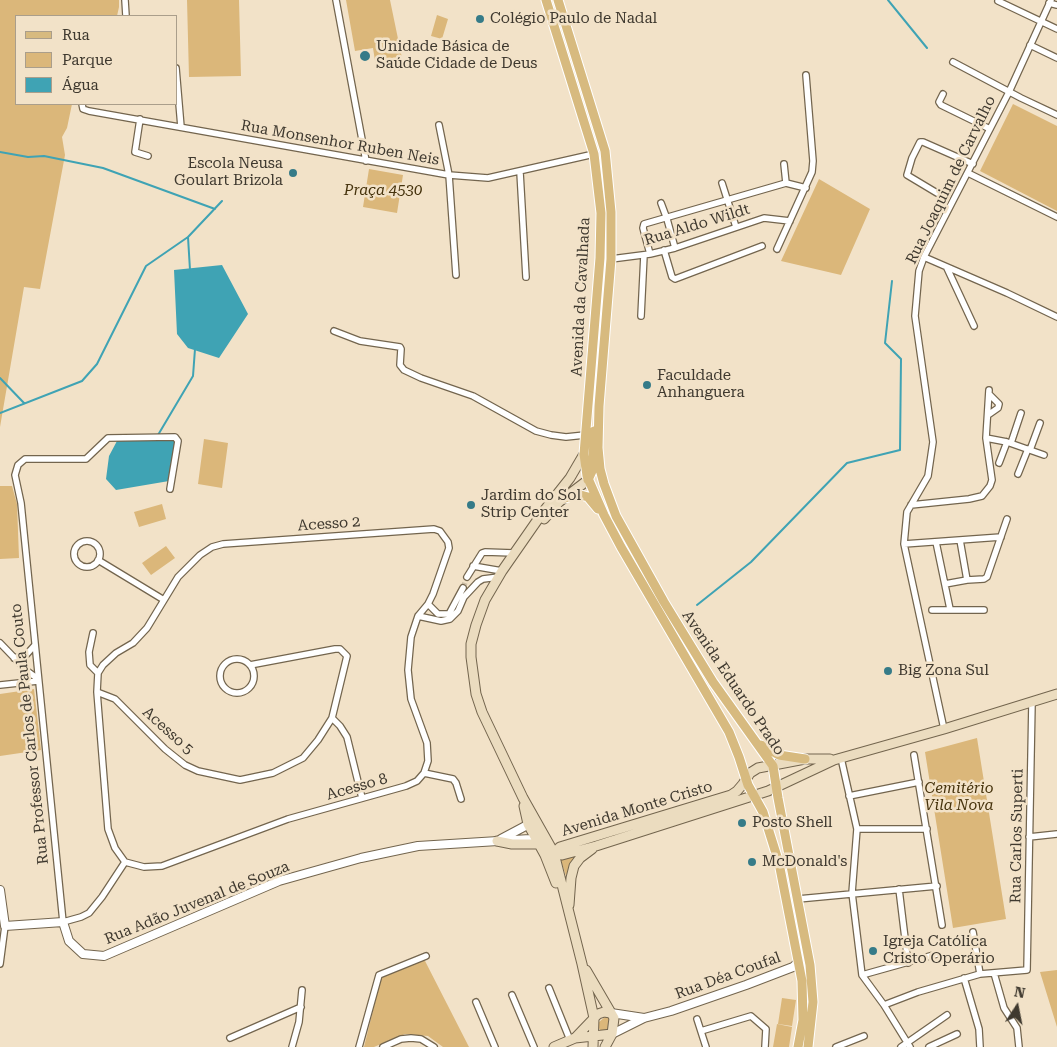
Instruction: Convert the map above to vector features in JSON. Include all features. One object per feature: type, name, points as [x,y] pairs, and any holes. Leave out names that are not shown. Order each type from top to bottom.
[{"type":"main road","name":"Avenida da Cavalhada","points":[[546,0],[594,154],[600,213],[600,258],[584,454],[570,478],[543,512],[500,574],[476,624],[471,644],[472,676],[482,712],[523,798],[568,915]]},
{"type":"main road","name":"Avenida da Cavalhada","points":[[558,0],[605,151],[611,212],[611,259],[599,406]]},
{"type":"main road","points":[[597,300],[598,329],[605,337]]},
{"type":"main road","points":[[593,357],[599,359],[600,392]]},
{"type":"main road","points":[[588,480],[593,469],[592,444],[599,406]]},
{"type":"main road","name":"Avenida Eduardo Prado","points":[[599,406],[599,459],[604,484],[616,516],[664,602],[713,682],[773,766],[807,944],[813,1002],[808,1047]]},
{"type":"main road","name":"Avenida Eduardo Prado","points":[[584,454],[584,465],[588,480],[604,514],[621,547],[729,732],[748,785],[764,812],[779,863],[799,963],[804,1000],[803,1020],[798,1047]]},
{"type":"main road","name":"Avenida da Cavalhada","points":[[534,527],[565,498],[588,480]]},
{"type":"main road","points":[[565,498],[577,494],[588,497],[604,514]]},
{"type":"main road","name":"Avenida Monte Cristo","points":[[838,759],[805,759],[758,768],[746,777],[737,791],[731,794],[560,846],[554,853],[562,855],[596,846],[768,791],[838,759],[1057,694]]},
{"type":"main road","points":[[757,743],[779,755],[805,759]]},
{"type":"main road","name":"Avenida da Cavalhada","points":[[539,840],[554,853],[594,1018],[592,1047]]},
{"type":"main road","points":[[497,841],[512,844],[539,840],[554,853],[553,864],[558,887]]},
{"type":"main road","points":[[568,915],[570,878],[574,866],[580,858],[596,846]]},
{"type":"main road","name":"Avenida da Cavalhada","points":[[582,964],[611,1013],[614,1025],[612,1034]]},
{"type":"main road","name":"Rua Déa Coufal","points":[[575,1038],[594,1018],[604,1012],[611,1013]]},
{"type":"main road","points":[[605,1047],[612,1034]]},
{"type":"main road","name":"Rua Déa Coufal","points":[[554,1047],[575,1038],[612,1034]]},
{"type":"main road","points":[[575,1038],[592,1047]]},
{"type":"street","points":[[125,0],[126,15]]},
{"type":"street","points":[[336,0],[366,161]]},
{"type":"street","points":[[998,1],[1057,29]]},
{"type":"street","points":[[1050,1],[1057,5]]},
{"type":"street","name":"Rua Joaquim de Carvalho","points":[[944,728],[904,544],[907,512],[928,476],[933,442],[915,316],[919,271],[1009,92],[1050,1]]},
{"type":"street","points":[[1030,45],[1057,58]]},
{"type":"street","points":[[953,62],[1057,115]]},
{"type":"street","points":[[777,249],[812,172],[813,161],[806,75]]},
{"type":"street","points":[[178,92],[181,127]]},
{"type":"street","points":[[943,94],[939,102],[941,105],[990,130]]},
{"type":"street","name":"Rua Monsenhor Ruben Neis","points":[[82,106],[89,111],[449,176],[488,178],[594,154]]},
{"type":"street","points":[[140,119],[135,152],[148,156]]},
{"type":"street","points":[[439,126],[449,176],[456,276]]},
{"type":"street","points":[[937,193],[907,175],[912,158],[920,142],[973,164]]},
{"type":"street","points":[[784,164],[786,183]]},
{"type":"street","points":[[520,172],[526,277]]},
{"type":"street","points":[[968,173],[1057,217]]},
{"type":"street","points":[[722,183],[736,227]]},
{"type":"street","points":[[641,316],[647,254],[643,225],[727,202],[786,183],[806,188]]},
{"type":"street","points":[[661,203],[668,219],[674,248]]},
{"type":"street","name":"Rua Aldo Wildt","points":[[611,259],[674,248],[765,218],[790,221]]},
{"type":"street","points":[[664,250],[672,277],[675,279],[762,246]]},
{"type":"street","points":[[924,258],[1007,293],[1057,317]]},
{"type":"street","points":[[947,268],[974,326]]},
{"type":"street","points":[[334,331],[360,341],[400,347],[400,365],[404,370],[473,396],[536,431],[558,436],[586,435]]},
{"type":"street","points":[[911,505],[982,496],[992,480],[986,438],[989,392],[999,404],[998,408],[988,415]]},
{"type":"street","points":[[999,463],[1021,413]]},
{"type":"street","points":[[1018,474],[1040,423]]},
{"type":"street","name":"Rua Professor Carlos de Paula Couto","points":[[83,954],[69,941],[63,922],[22,504],[15,475],[18,465],[25,460],[86,459],[109,438],[178,438],[170,489]]},
{"type":"street","points":[[986,438],[1009,443],[1044,455]]},
{"type":"street","points":[[944,584],[984,579],[1007,519]]},
{"type":"street","name":"Acesso 2","points":[[98,673],[103,665],[116,653],[133,643],[147,628],[178,578],[200,554],[223,544],[434,529],[440,531],[445,536],[448,548],[428,604]]},
{"type":"street","points":[[904,544],[1001,537]]},
{"type":"street","points":[[960,540],[967,580]]},
{"type":"street","points":[[81,542],[93,543],[99,549],[98,560],[92,566],[79,564],[74,557],[76,548],[81,542]]},
{"type":"street","points":[[936,542],[950,610]]},
{"type":"street","points":[[467,577],[479,556],[485,552],[514,553]]},
{"type":"street","points":[[98,560],[164,600]]},
{"type":"street","points":[[473,566],[500,574]]},
{"type":"street","points":[[418,616],[441,621],[450,619],[458,611],[464,598],[478,582],[500,574]]},
{"type":"street","points":[[461,799],[453,779],[424,773],[428,761],[427,743],[410,700],[408,670],[411,637],[418,616],[428,604],[438,614],[449,614],[463,588]]},
{"type":"street","points":[[932,610],[984,610]]},
{"type":"street","points":[[5,926],[63,922],[82,917],[89,913],[102,897],[125,862],[115,848],[108,829],[97,692],[98,673],[90,665],[88,652],[93,633]]},
{"type":"street","points":[[0,643],[38,680]]},
{"type":"street","points":[[14,658],[26,654],[35,645]]},
{"type":"street","name":"Acesso 5","points":[[97,692],[115,699],[165,749],[185,765],[198,771],[240,780],[272,773],[302,758],[318,740],[332,718],[348,660],[345,652],[335,649],[250,665]]},
{"type":"street","points":[[242,659],[250,665],[254,676],[251,687],[234,693],[224,687],[220,676],[226,662],[242,659]]},
{"type":"street","points":[[0,685],[38,680]]},
{"type":"street","name":"Rua Carlos Superti","points":[[994,972],[1027,970],[1032,702]]},
{"type":"street","points":[[332,718],[347,737],[362,798]]},
{"type":"street","points":[[914,755],[942,925]]},
{"type":"street","points":[[838,759],[857,829],[852,893],[862,975],[884,1005],[909,1045]]},
{"type":"street","name":"Acesso 8","points":[[125,862],[144,866],[162,866],[288,819],[406,786],[417,781],[424,773]]},
{"type":"street","points":[[849,796],[919,782]]},
{"type":"street","name":"Rua Adão Juvenal de Souza","points":[[83,954],[104,956],[279,881],[361,858],[418,846],[497,841],[532,823]]},
{"type":"street","points":[[857,829],[927,829]]},
{"type":"street","points":[[1029,837],[1057,834]]},
{"type":"street","points":[[798,899],[937,886]]},
{"type":"street","points":[[899,889],[908,962]]},
{"type":"street","points":[[0,890],[5,926],[0,964]]},
{"type":"street","points":[[973,932],[980,974]]},
{"type":"street","name":"Rua Déa Coufal","points":[[612,1034],[644,1018],[746,985],[793,967],[799,963],[807,944]]},
{"type":"street","points":[[862,975],[937,954]]},
{"type":"street","points":[[359,1047],[379,975],[426,956]]},
{"type":"street","points":[[884,1005],[964,978],[994,972],[1004,1008],[1016,1028],[1020,1047]]},
{"type":"street","points":[[964,978],[979,1029],[980,1047]]},
{"type":"street","points":[[549,988],[575,1038]]},
{"type":"street","points":[[292,1047],[300,1022],[302,990]]},
{"type":"street","points":[[512,995],[534,1047]]},
{"type":"street","points":[[476,1002],[495,1047]]},
{"type":"street","points":[[230,1038],[301,1007]]},
{"type":"street","name":"Rua Déa Coufal","points":[[611,1013],[644,1018]]},
{"type":"street","points":[[901,1047],[909,1045],[947,1015]]},
{"type":"street","points":[[701,1031],[750,1016],[766,1029],[765,1047]]},
{"type":"street","points":[[697,1019],[706,1047]]},
{"type":"street","points":[[929,1047],[957,1034]]},
{"type":"street","points":[[836,1047],[864,1036]]},
{"type":"street","points":[[383,1047],[402,1039],[411,1038],[421,1040],[434,1047]]},
{"type":"green space","points":[[0,0],[119,0],[117,15],[15,15],[15,105],[72,105],[67,128],[62,137],[65,155],[40,289],[24,287],[0,427]]},
{"type":"green space","points":[[187,0],[239,0],[241,76],[189,77]]},
{"type":"green space","points":[[346,0],[390,0],[403,63],[376,67],[373,48],[355,51]]},
{"type":"green space","points":[[437,15],[448,19],[442,39],[431,36]]},
{"type":"green space","points":[[1013,104],[1057,126],[1057,211],[980,171]]},
{"type":"green space","name":"Praça 4530","points":[[369,169],[403,175],[397,213],[363,207]]},
{"type":"green space","points":[[819,179],[870,209],[841,275],[781,261]]},
{"type":"green space","points":[[204,439],[228,443],[222,488],[198,484]]},
{"type":"green space","points":[[0,486],[12,486],[17,504],[19,558],[0,559]]},
{"type":"green space","points":[[162,504],[166,519],[139,527],[134,512]]},
{"type":"green space","points":[[166,546],[175,558],[151,575],[142,563]]},
{"type":"green space","points":[[34,689],[41,750],[0,756],[0,694]]},
{"type":"green space","name":"Cemitério Vila Nova","points":[[977,738],[1006,919],[953,928],[925,752]]},
{"type":"green space","points":[[579,853],[567,879],[560,858]]},
{"type":"green space","points":[[424,959],[469,1047],[443,1047],[428,1036],[405,1034],[374,1047],[364,1047],[381,978]]},
{"type":"green space","points":[[1057,970],[1057,1027],[1040,972]]},
{"type":"green space","points":[[782,998],[796,1000],[792,1026],[778,1024]]},
{"type":"green space","points":[[605,1017],[610,1018],[611,1030],[601,1031],[598,1027],[599,1022]]},
{"type":"green space","points":[[777,1024],[792,1027],[789,1047],[773,1047]]},
{"type":"water","points":[[222,265],[248,314],[219,358],[188,348],[177,334],[174,270]]},
{"type":"water","points":[[176,440],[169,481],[116,490],[106,479],[109,456],[117,441]]},
{"type":"waterway","points":[[888,0],[927,48]]},
{"type":"waterway","points":[[0,152],[28,157],[44,156],[103,168],[215,209]]},
{"type":"waterway","points":[[0,413],[82,381],[97,364],[146,266],[188,237],[222,201]]},
{"type":"waterway","points":[[188,237],[190,270]]},
{"type":"waterway","points":[[697,605],[751,562],[847,463],[900,450],[901,359],[885,343],[892,281]]},
{"type":"waterway","points":[[158,435],[193,376],[195,349]]},
{"type":"waterway","points":[[0,378],[24,403]]},
{"type":"tunnel","points":[[463,588],[467,577]]},
{"type":"place","name":"Colégio Paulo de Nadal","points":[[480,19]]},
{"type":"place","name":"Unidade Básica de Saúde Cidade de Deus","points":[[365,56]]},
{"type":"place","name":"Escola Neusa Goulart Brizola","points":[[293,173]]},
{"type":"place","name":"Faculdade Anhanguera","points":[[647,385]]},
{"type":"place","name":"Jardim do Sol Strip Center","points":[[471,505]]},
{"type":"place","name":"Big Zona Sul","points":[[888,671]]},
{"type":"place","name":"Posto Shell","points":[[742,823]]},
{"type":"place","name":"McDonald's","points":[[752,862]]},
{"type":"place","name":"Igreja Católica Cristo Operário","points":[[873,951]]}]
